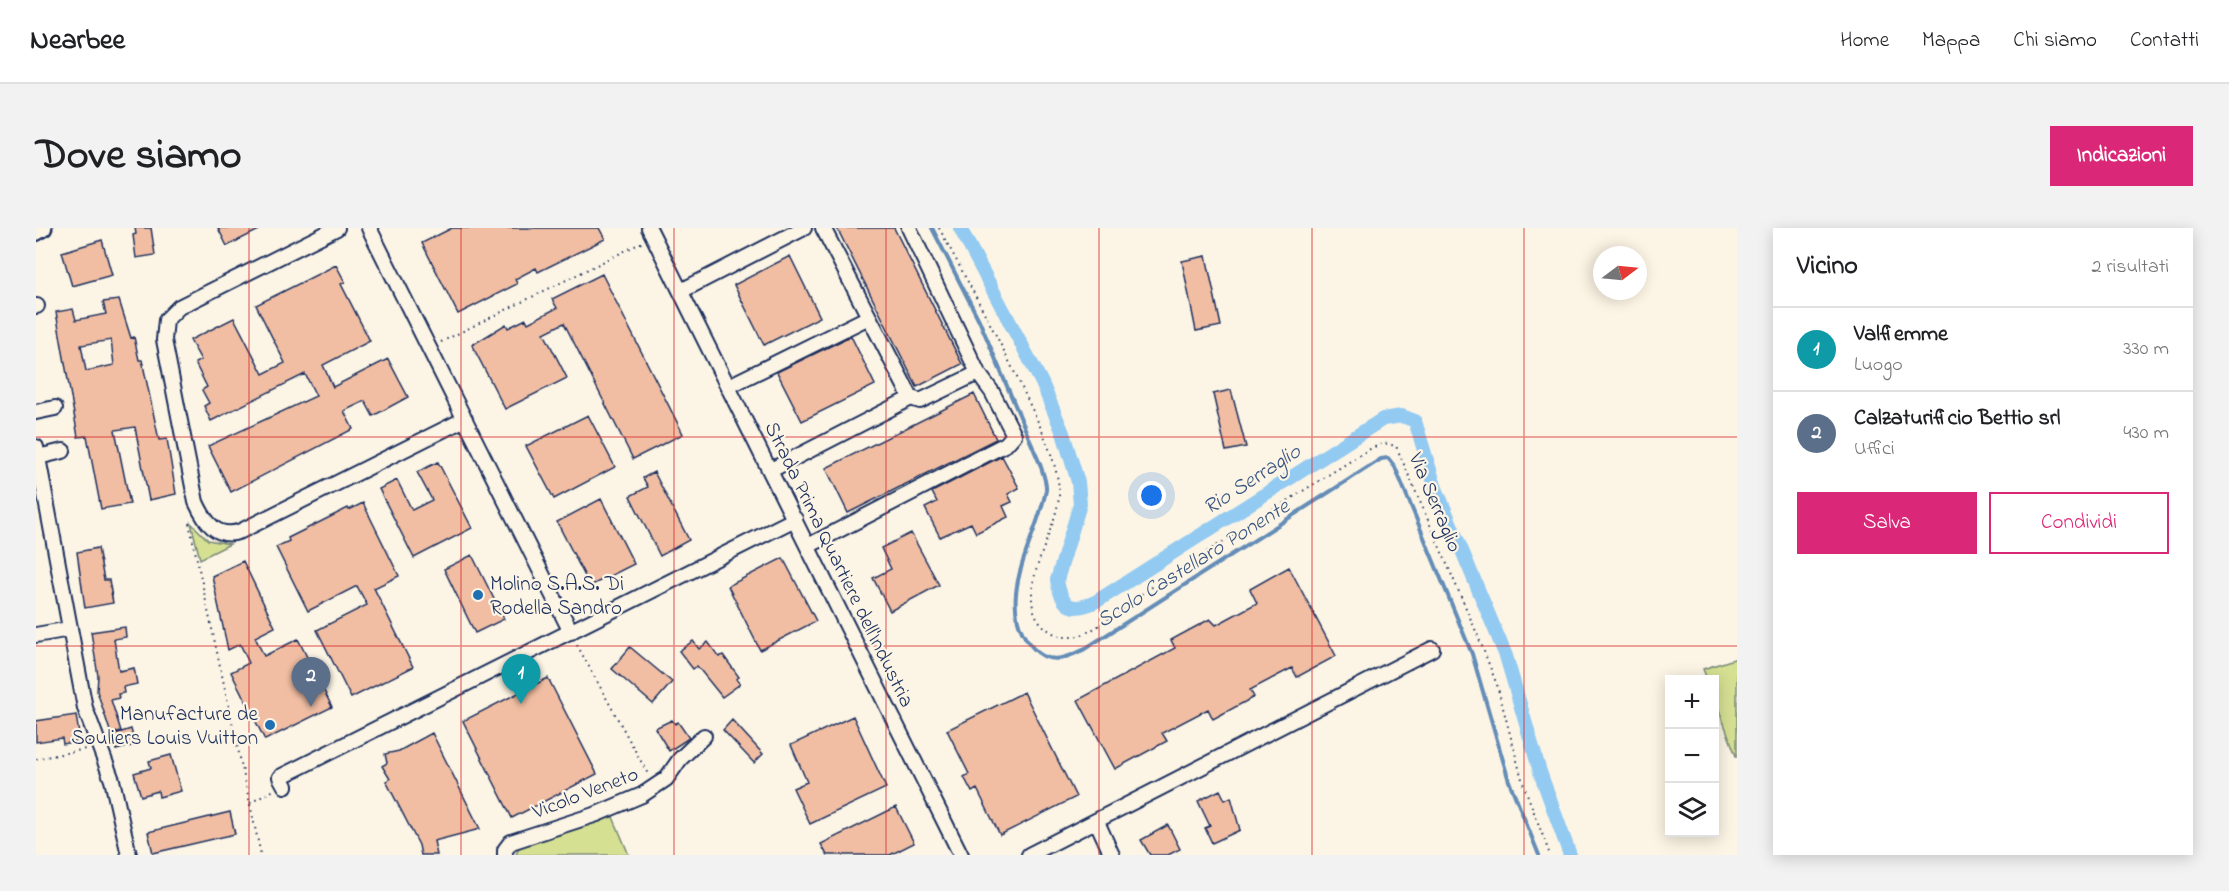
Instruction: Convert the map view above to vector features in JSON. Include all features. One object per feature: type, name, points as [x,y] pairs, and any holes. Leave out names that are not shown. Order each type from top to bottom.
[{"type":"main road","points":[[36,232],[43,228]]},
{"type":"street","points":[[337,228],[179,307],[165,320],[164,340],[196,502],[202,515],[217,531],[229,534],[242,531],[465,419]]},
{"type":"street","points":[[369,228],[571,632]]},
{"type":"street","points":[[681,291],[804,228]]},
{"type":"street","points":[[823,228],[911,398],[920,401],[978,372]]},
{"type":"street","points":[[808,546],[1006,444],[1014,435],[992,392],[978,372],[909,228]]},
{"type":"street","name":"Strada Prima Quartiere dell'Industria","points":[[651,232],[961,855]]},
{"type":"street","points":[[729,386],[869,317]]},
{"type":"street","points":[[771,470],[911,398]]},
{"type":"street","points":[[36,412],[56,408]]},
{"type":"street","points":[[63,451],[37,452],[85,708],[112,780],[129,855]]},
{"type":"street","points":[[283,783],[571,632],[795,519]]},
{"type":"street","points":[[36,635],[70,629]]},
{"type":"street","points":[[1029,855],[1432,649]]},
{"type":"street","name":"Vicolo Veneto","points":[[505,855],[505,850],[511,842],[597,814],[655,787],[704,736]]},
{"type":"street","points":[[1097,822],[1112,855]]},
{"type":"path","name":"Via Serraglio","points":[[939,228],[995,331],[1033,411],[1056,475],[1059,498],[1055,519],[1032,586],[1035,610],[1048,630],[1065,637],[1089,631],[1147,590],[1368,450],[1383,443],[1396,446],[1497,685],[1524,783],[1550,855]]},
{"type":"path","points":[[429,348],[651,232]]},
{"type":"path","points":[[189,523],[261,855]]},
{"type":"path","points":[[571,632],[655,787]]},
{"type":"path","points":[[36,759],[79,752],[98,745]]},
{"type":"path","points":[[250,803],[283,783]]},
{"type":"green space","points":[[191,523],[208,540],[230,544],[200,559]]},
{"type":"green space","points":[[1737,658],[1737,756],[1719,710],[1719,675],[1705,675],[1703,669]]},
{"type":"green space","points":[[606,817],[613,817],[629,855],[516,855],[519,847]]},
{"type":"building","points":[[135,228],[151,228],[155,255],[136,258],[133,235],[136,234]]},
{"type":"building","points":[[218,228],[263,228],[227,246]]},
{"type":"building","points":[[452,228],[599,228],[605,239],[538,272],[536,268],[515,279],[517,284],[458,314],[422,243]]},
{"type":"building","points":[[837,228],[894,228],[962,364],[917,387]]},
{"type":"building","points":[[102,240],[112,275],[72,286],[62,252]]},
{"type":"building","points":[[790,256],[820,317],[764,345],[734,285]]},
{"type":"building","points":[[1206,256],[1221,326],[1196,331],[1182,261]]},
{"type":"building","points":[[336,265],[345,282],[341,284],[370,341],[323,365],[333,387],[388,359],[408,397],[373,416],[365,401],[344,411],[353,429],[231,492],[208,446],[316,396],[305,374],[211,421],[204,406],[209,403],[202,390],[207,387],[195,363],[201,360],[190,340],[234,318],[263,374],[285,363],[256,305]]},
{"type":"building","points":[[602,274],[683,434],[633,459],[564,323],[544,333],[567,378],[505,409],[472,345],[506,324],[508,328],[526,319],[528,323],[557,308],[552,299]]},
{"type":"building","points":[[119,300],[131,338],[134,337],[139,360],[142,360],[159,440],[167,439],[176,494],[149,500],[135,427],[115,430],[130,504],[101,509],[87,436],[78,437],[56,312],[73,309],[76,320],[106,314],[103,302]],"holes":[[[111,340],[114,365],[86,371],[81,345]]]},
{"type":"building","points":[[851,336],[875,385],[802,421],[777,372]]},
{"type":"building","points":[[1231,390],[1246,447],[1226,451],[1213,394]]},
{"type":"building","points":[[974,394],[996,439],[848,513],[826,468]]},
{"type":"building","points":[[588,415],[615,467],[554,499],[526,446]]},
{"type":"building","points":[[1002,456],[1019,488],[1008,494],[1012,502],[1003,506],[1008,517],[976,533],[971,523],[940,537],[925,508],[937,502],[932,492]]},
{"type":"building","points":[[438,462],[472,528],[414,558],[379,489],[397,480],[412,510],[432,500],[417,472]]},
{"type":"building","points":[[654,472],[689,540],[660,556],[630,496],[648,487],[643,478]]},
{"type":"building","points":[[601,499],[634,564],[590,586],[557,522]]},
{"type":"building","points":[[363,503],[399,576],[374,588],[413,667],[351,698],[317,630],[367,605],[357,586],[308,611],[276,547],[289,541],[288,538],[348,508],[349,510]]},
{"type":"building","points":[[911,533],[939,585],[890,611],[873,578],[891,569],[881,548]]},
{"type":"building","points":[[98,548],[104,580],[109,580],[113,603],[85,608],[77,552]]},
{"type":"building","points":[[472,555],[504,619],[475,633],[444,569]]},
{"type":"building","points":[[783,558],[816,621],[760,650],[728,586]]},
{"type":"building","points":[[243,561],[275,627],[255,637],[264,656],[298,639],[332,707],[265,740],[231,672],[249,663],[240,644],[228,650],[212,576]]},
{"type":"building","points":[[1289,567],[1336,656],[1297,677],[1292,668],[1250,690],[1254,697],[1213,719],[1208,709],[1162,733],[1167,741],[1115,769],[1078,700],[1175,648],[1171,640],[1210,619],[1216,625],[1257,603],[1250,589]]},
{"type":"building","points":[[125,627],[126,637],[114,639],[119,671],[134,668],[137,684],[123,687],[124,693],[118,694],[119,698],[111,700],[121,731],[111,734],[97,691],[98,676],[91,632]]},
{"type":"building","points":[[693,641],[699,649],[708,642],[719,657],[723,655],[739,677],[736,679],[740,684],[722,697],[697,666],[693,669],[679,651]]},
{"type":"building","points":[[630,647],[672,682],[653,704],[612,669]]},
{"type":"building","points":[[548,678],[597,774],[512,818],[463,721]]},
{"type":"building","points":[[1024,692],[1076,797],[1000,835],[977,789],[972,792],[964,777],[969,774],[947,730]]},
{"type":"building","points":[[76,715],[80,741],[63,744],[62,738],[36,742],[36,721]]},
{"type":"building","points":[[853,716],[886,788],[810,824],[793,788],[807,782],[791,745]]},
{"type":"building","points":[[672,720],[675,724],[678,722],[689,738],[669,751],[655,728]]},
{"type":"building","points":[[732,720],[763,754],[754,763],[723,730]]},
{"type":"building","points":[[131,729],[135,745],[116,750],[112,735]]},
{"type":"building","points":[[432,733],[480,829],[434,841],[437,855],[421,855],[419,845],[386,781],[390,779],[382,766],[387,763],[385,754],[399,751]]},
{"type":"building","points":[[171,755],[181,791],[159,797],[158,791],[141,796],[134,773],[151,768],[149,761]]},
{"type":"building","points":[[1220,790],[1225,800],[1231,797],[1240,830],[1212,843],[1205,828],[1210,826],[1198,801]]},
{"type":"building","points":[[896,807],[914,843],[890,855],[827,855],[821,844]]},
{"type":"building","points":[[230,812],[235,834],[153,853],[148,832]]},
{"type":"building","points":[[1168,825],[1180,849],[1168,855],[1150,855],[1141,840]]},
{"type":"waterway","name":"Scolo Castellaro Ponente","points":[[932,228],[979,320],[1045,480],[1046,490],[1020,570],[1016,591],[1016,611],[1021,630],[1033,648],[1045,657],[1057,659],[1083,650],[1381,459],[1388,458],[1395,467],[1472,654],[1509,781],[1539,855]]},
{"type":"waterway","name":"Rio Serraglio","points":[[960,228],[1042,383],[1063,433],[1078,482],[1080,504],[1057,580],[1062,597],[1069,606],[1081,607],[1097,601],[1383,419],[1402,416],[1415,421],[1435,486],[1506,656],[1540,772],[1570,855]]},
{"type":"place","name":"Molino S.A.S. Di Rodella Sandro","points":[[478,595]]},
{"type":"place","name":"Valfiemme","points":[[521,704]]},
{"type":"place","name":"Calzaturificio Bettio srl","points":[[311,707]]},
{"type":"place","name":"Manufacture de Souliers Louis Vuitton","points":[[270,725]]}]
